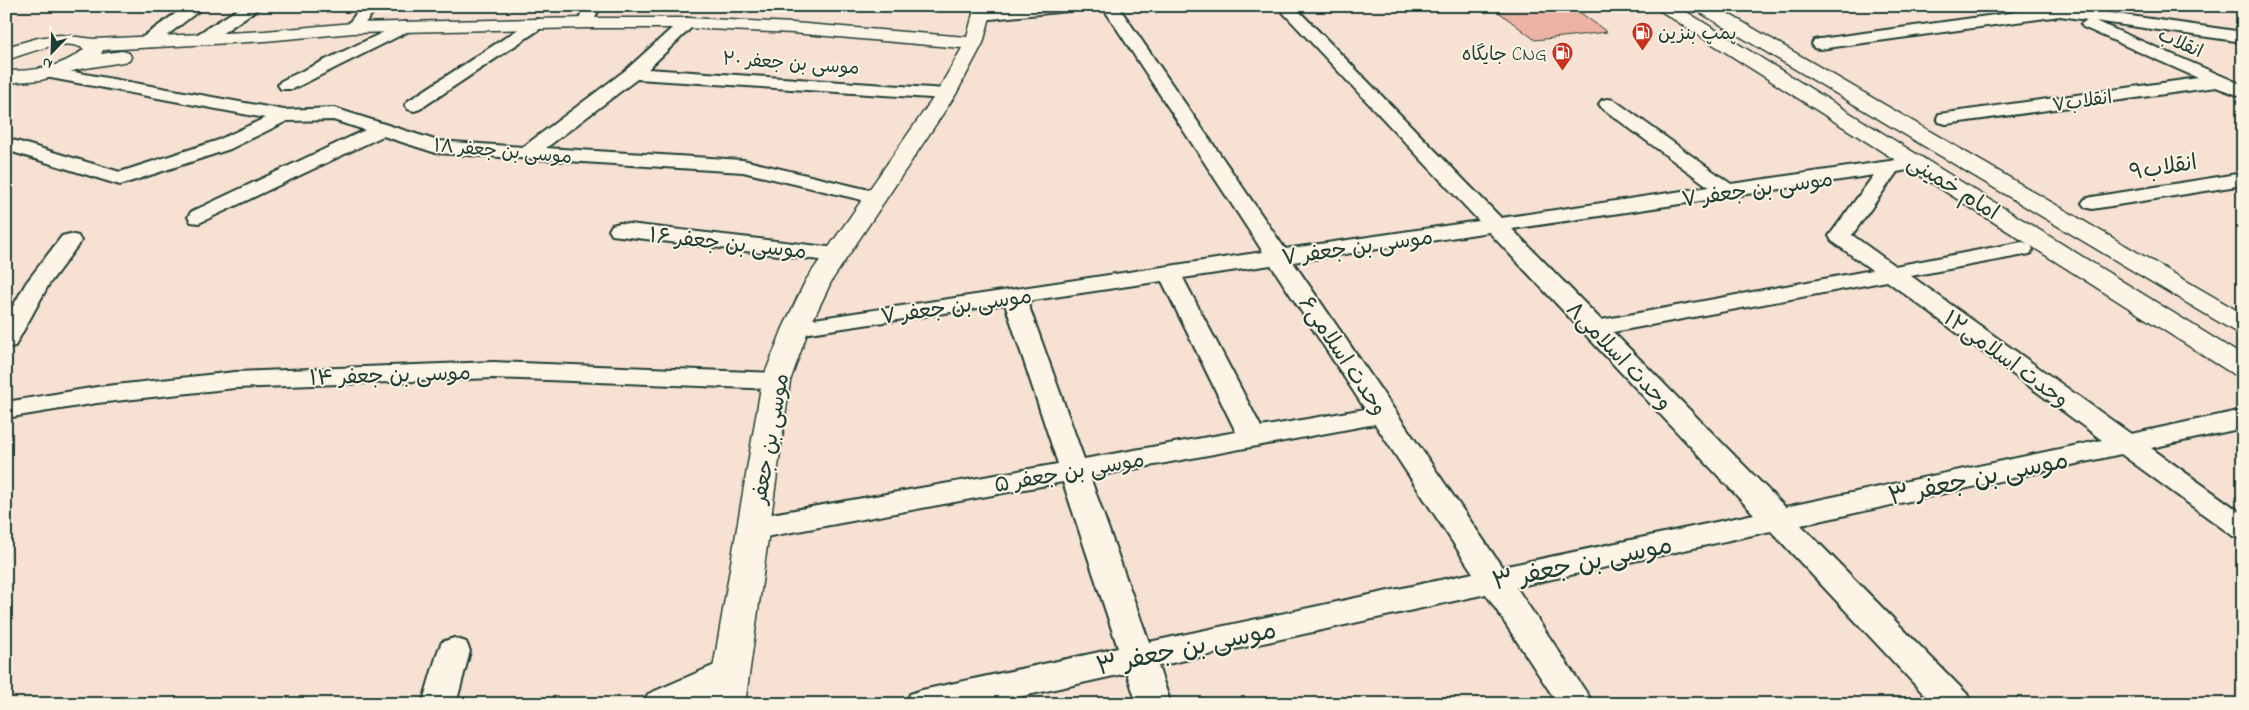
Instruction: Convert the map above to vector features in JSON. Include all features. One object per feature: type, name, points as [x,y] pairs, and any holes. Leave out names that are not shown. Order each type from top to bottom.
[{"type":"street","points":[[146,43],[198,6]]},
{"type":"street","points":[[202,40],[254,6]]},
{"type":"street","points":[[352,28],[370,6]]},
{"type":"street","points":[[586,23],[592,6]]},
{"type":"street","points":[[984,9],[1068,6]]},
{"type":"street","name":"وحدت اسلامی۶","points":[[1110,6],[1577,704]]},
{"type":"street","name":"وحدت اسلامی۸","points":[[1285,6],[1955,704]]},
{"type":"street","name":"امام خمینی","points":[[1665,6],[1917,163],[2020,238],[2100,278],[2243,368]]},
{"type":"street","name":"امام خمینی","points":[[1702,6],[2243,325]]},
{"type":"street","name":"موسی بن جعفر","points":[[726,704],[776,381],[796,328],[819,280],[946,94],[974,43],[984,9]]},
{"type":"street","points":[[1820,44],[2054,9],[2243,37]]},
{"type":"street","name":"انقلاب","points":[[2054,9],[2243,92]]},
{"type":"street","points":[[6,54],[36,45],[75,41],[93,45],[265,36],[352,28],[586,23],[687,23],[793,28],[974,43]]},
{"type":"street","points":[[527,153],[632,73],[687,23]]},
{"type":"street","points":[[414,105],[537,24]]},
{"type":"street","points":[[287,85],[405,27]]},
{"type":"street","points":[[10,79],[75,64],[265,36]]},
{"type":"street","points":[[6,39],[36,45]]},
{"type":"street","points":[[75,64],[88,57],[94,51],[93,45]]},
{"type":"street","name":"موسی بن جعفر ۱۸","points":[[46,72],[284,116],[334,114],[436,147],[743,166],[875,197]]},
{"type":"street","name":"موسی بن جعفر ۲۰","points":[[632,73],[946,94]]},
{"type":"street","name":"انقلاب۷","points":[[1946,118],[2218,81]]},
{"type":"street","points":[[1608,104],[1728,192]]},
{"type":"street","points":[[6,144],[120,179],[223,145],[284,116]]},
{"type":"street","points":[[199,217],[381,130]]},
{"type":"street","name":"موسی بن جعفر ۷","points":[[796,328],[1917,163]]},
{"type":"street","name":"وحدت اسلامی۱۲","points":[[1889,168],[1840,236],[2243,529]]},
{"type":"street","name":"انقلاب۹","points":[[2092,203],[2243,179]]},
{"type":"street","points":[[1594,328],[1891,273],[2039,232],[2057,232],[2066,228],[2064,220]]},
{"type":"street","name":"موسی بن جعفر ۱۶","points":[[620,230],[836,254]]},
{"type":"street","points":[[6,341],[38,283],[70,241]]},
{"type":"street","points":[[2100,278],[2102,270],[2112,266],[2128,265],[2148,268]]},
{"type":"street","points":[[1170,274],[1253,438]]},
{"type":"street","points":[[1014,296],[1154,704]]},
{"type":"street","name":"موسی بن جعفر ۱۴","points":[[6,410],[98,395],[244,379],[493,370],[776,381]]},
{"type":"street","name":"موسی بن جعفر ۵","points":[[754,528],[1384,414]]},
{"type":"street","name":"موسی بن جعفر ۳","points":[[922,704],[2243,419]]},
{"type":"street","points":[[439,704],[454,651]]},
{"type":"street","points":[[660,704],[731,671]]},
{"type":"building","points":[[1491,6],[1571,6],[1607,32],[1535,40]]},
{"type":"place","name":"پمپ بنزین","points":[[1642,51]]},
{"type":"place","name":"جایگاه CNG","points":[[1563,72]]}]
